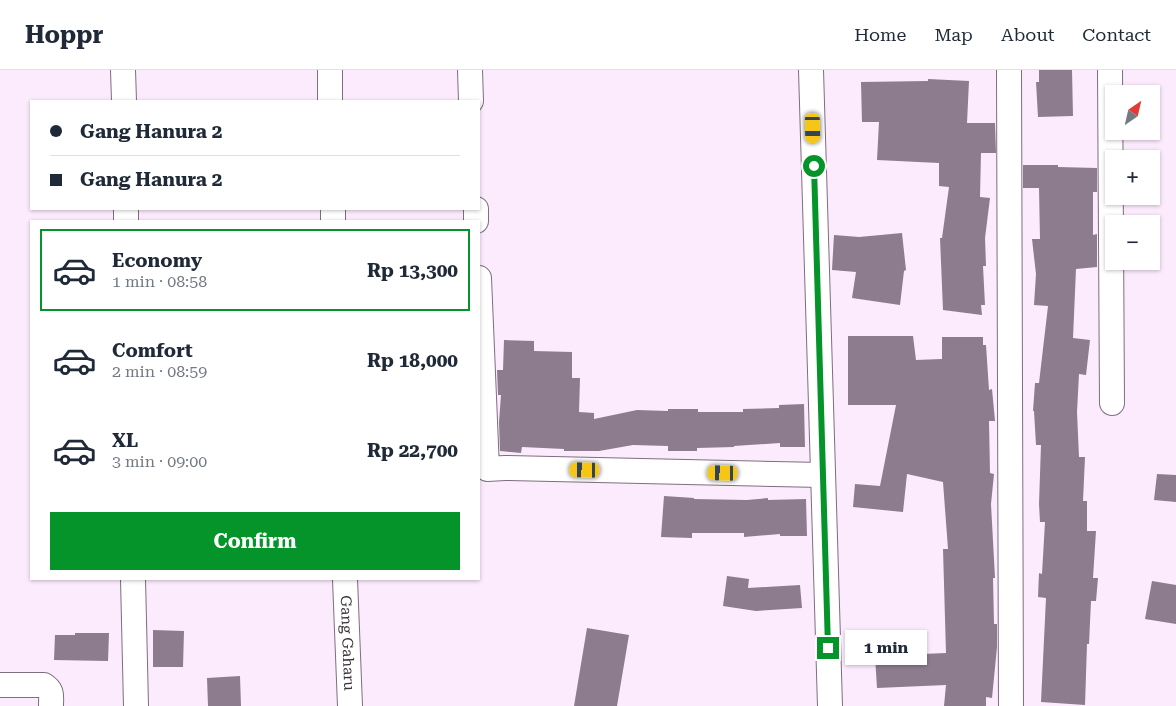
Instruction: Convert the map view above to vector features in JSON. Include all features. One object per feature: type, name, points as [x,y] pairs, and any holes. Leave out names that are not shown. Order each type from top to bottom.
[{"type":"street","points":[[123,70],[124,100]]},
{"type":"street","points":[[330,70],[330,100]]},
{"type":"street","points":[[470,70],[471,100]]},
{"type":"street","points":[[811,70],[830,706]]},
{"type":"street","points":[[1009,70],[1012,706]]},
{"type":"street","points":[[1110,70],[1112,403]]},
{"type":"street","points":[[480,302],[487,469],[822,475]]},
{"type":"street","points":[[133,580],[136,706]]},
{"type":"street","name":"Gang Gaharu","points":[[345,580],[350,706]]},
{"type":"street","points":[[0,685],[44,685],[49,688],[52,694],[51,706]]},
{"type":"building","points":[[1039,70],[1072,70],[1073,116],[1038,117],[1036,82],[1039,82]]},
{"type":"building","points":[[928,79],[969,81],[967,123],[995,123],[996,153],[981,153],[980,197],[990,198],[985,238],[986,266],[983,266],[985,305],[981,305],[982,315],[943,310],[940,238],[942,238],[949,187],[939,186],[939,163],[877,160],[879,122],[862,122],[861,82],[928,81]]},
{"type":"building","points":[[1023,165],[1097,168],[1097,192],[1093,192],[1093,235],[1097,234],[1097,267],[1076,269],[1073,338],[1090,340],[1086,375],[1079,374],[1077,412],[1079,457],[1085,457],[1083,501],[1087,501],[1087,531],[1096,531],[1093,578],[1098,578],[1096,601],[1091,601],[1089,644],[1087,644],[1085,705],[1041,702],[1046,598],[1038,597],[1039,573],[1042,574],[1045,522],[1040,522],[1041,445],[1036,445],[1033,411],[1035,383],[1039,383],[1048,306],[1034,305],[1036,274],[1032,239],[1040,239],[1039,188],[1023,188]]},
{"type":"building","points":[[902,233],[906,270],[904,271],[900,305],[852,298],[856,272],[832,270],[834,235],[859,237]]},
{"type":"building","points":[[848,336],[913,336],[916,360],[942,359],[942,337],[983,337],[983,345],[986,345],[989,390],[992,389],[995,421],[989,421],[990,473],[994,474],[991,504],[995,578],[993,578],[994,624],[997,624],[997,647],[992,698],[986,697],[986,706],[944,706],[946,685],[877,688],[875,656],[946,653],[943,549],[948,549],[943,482],[907,474],[903,512],[853,507],[855,484],[880,486],[896,405],[848,405]]},
{"type":"building","points":[[504,340],[534,341],[534,351],[572,352],[572,378],[580,378],[579,412],[594,413],[594,419],[637,410],[668,411],[668,409],[698,409],[698,412],[743,412],[743,409],[779,408],[779,405],[804,404],[805,447],[780,447],[780,443],[697,448],[697,451],[668,451],[668,446],[633,445],[599,451],[564,451],[564,449],[522,447],[521,453],[500,451],[499,422],[501,395],[498,395],[497,370],[503,370]]},
{"type":"building","points":[[1157,474],[1176,475],[1176,502],[1154,500]]},
{"type":"building","points":[[664,496],[694,499],[806,499],[807,536],[780,536],[780,534],[744,537],[744,533],[692,533],[692,538],[661,537]]},
{"type":"building","points":[[727,576],[749,579],[748,588],[800,585],[802,608],[756,611],[723,606]]},
{"type":"building","points":[[1152,581],[1176,585],[1176,624],[1145,619]]},
{"type":"building","points":[[587,628],[629,635],[617,706],[574,706]]},
{"type":"building","points":[[153,630],[184,631],[183,667],[153,667]]},
{"type":"building","points":[[75,633],[109,633],[108,661],[54,660],[55,635],[75,635]]},
{"type":"building","points":[[240,676],[241,706],[208,706],[207,678]]},
{"type":"route","points":[[814,166],[828,648]]}]
